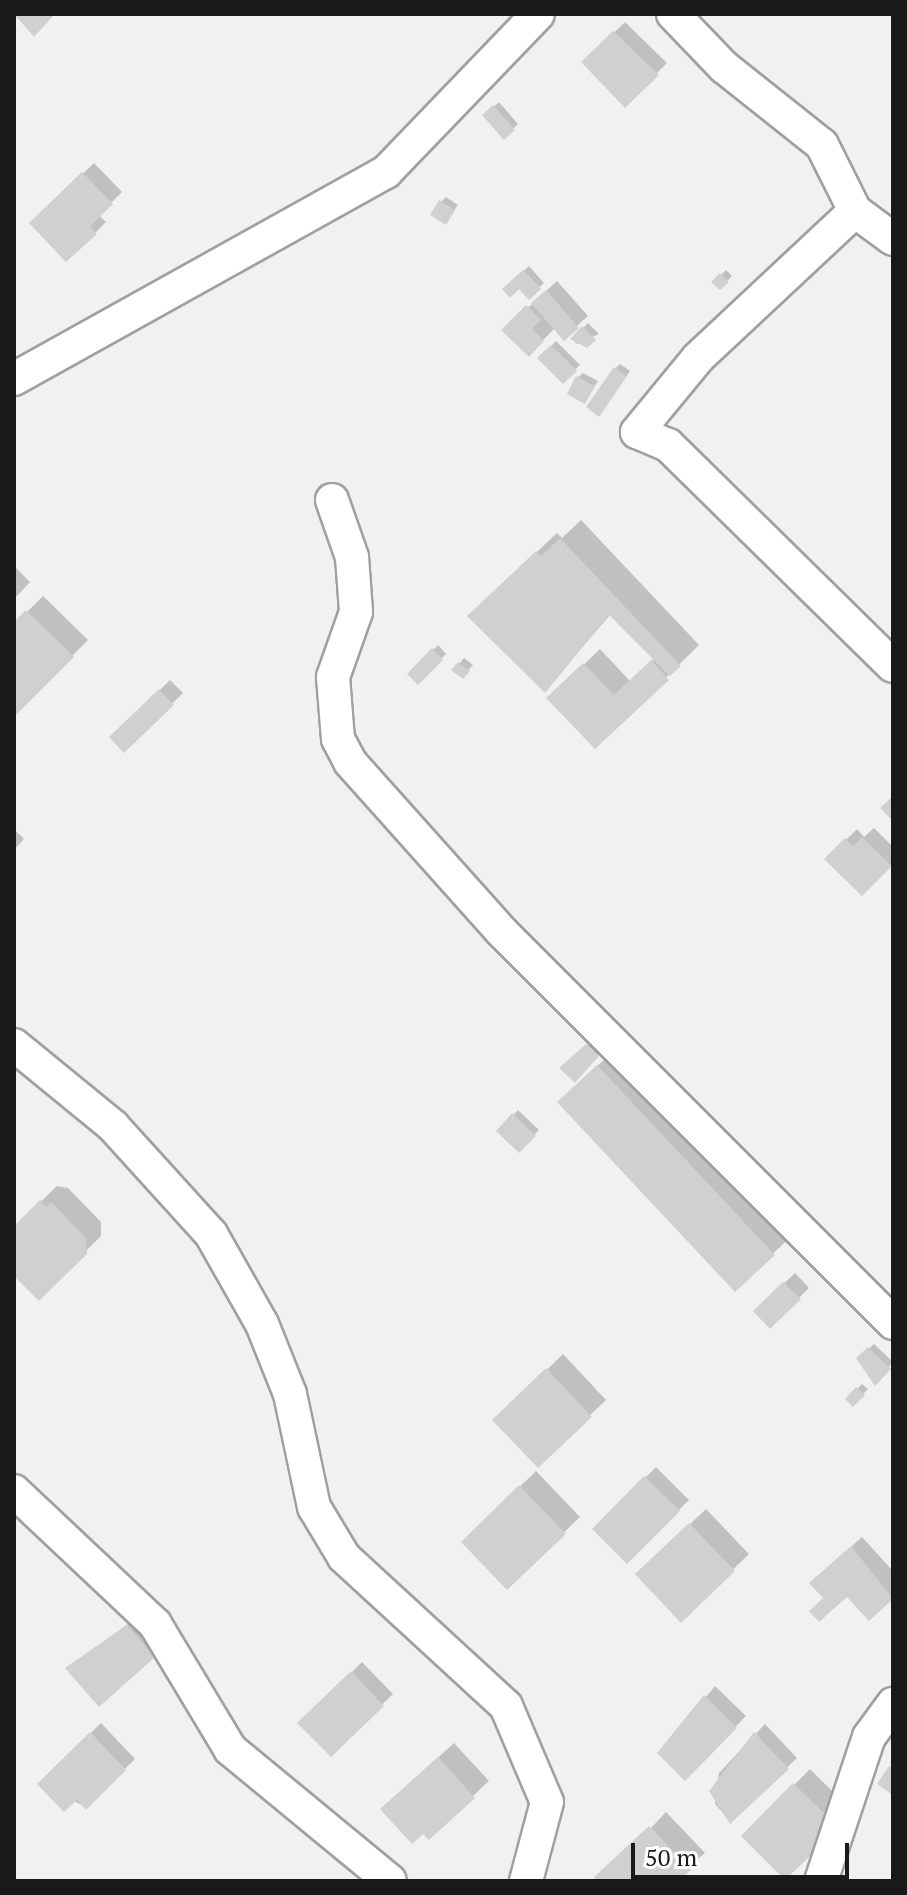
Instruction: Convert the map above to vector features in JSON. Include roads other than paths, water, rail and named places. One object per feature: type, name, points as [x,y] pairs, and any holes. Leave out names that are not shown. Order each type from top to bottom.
[{"type":"street","points":[[14,379],[386,172],[538,14]]},
{"type":"street","points":[[673,14],[724,67],[822,145],[855,211],[893,239]]},
{"type":"street","points":[[855,211],[698,358],[637,432],[668,445],[893,666]]},
{"type":"street","points":[[332,500],[352,557],[356,612],[333,677],[338,739],[350,762],[502,932],[893,1323]]},
{"type":"street","points":[[14,1045],[113,1126],[211,1234],[268,1338],[290,1394],[314,1507],[344,1557],[506,1706],[547,1802],[526,1881]]},
{"type":"street","points":[[14,1491],[155,1624],[230,1749],[390,1881]]},
{"type":"street","points":[[821,1881],[869,1737],[893,1704]]}]
